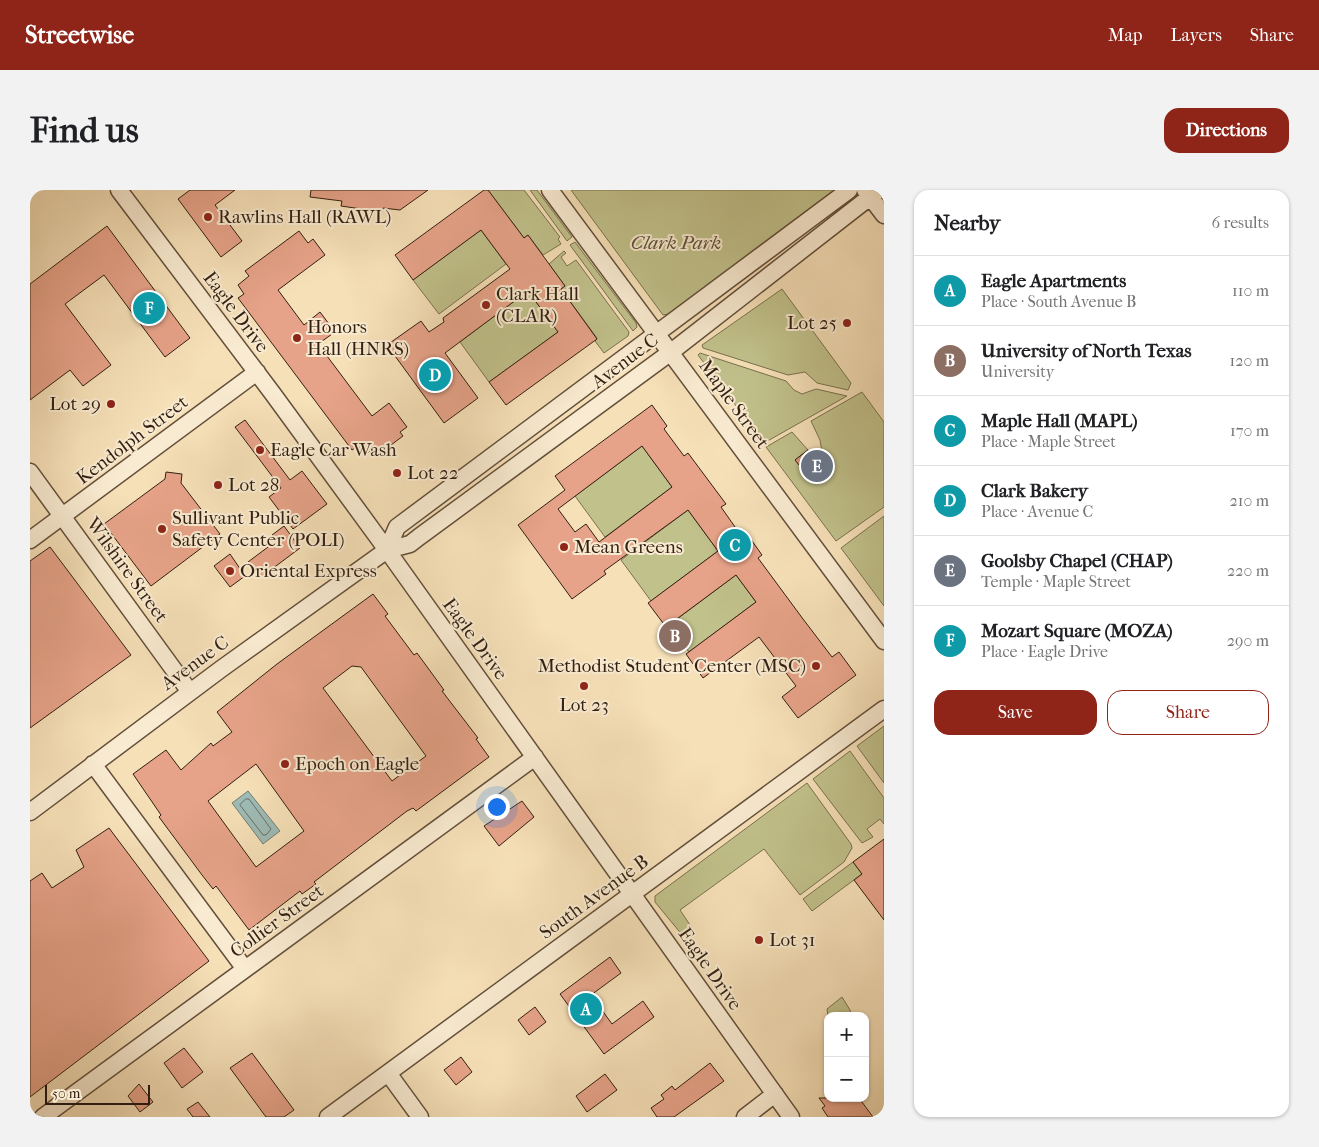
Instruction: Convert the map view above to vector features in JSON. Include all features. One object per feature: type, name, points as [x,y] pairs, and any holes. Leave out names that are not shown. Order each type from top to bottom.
[{"type":"street","name":"Eagle Drive","points":[[119,190],[257,372],[387,550],[791,1117]]},
{"type":"street","name":"Maple Street","points":[[550,190],[884,642]]},
{"type":"street","name":"Avenue C","points":[[387,550],[397,527],[848,190]]},
{"type":"street","name":"Avenue C","points":[[30,812],[190,692],[387,550],[410,544],[670,352],[871,192]]},
{"type":"street","points":[[871,192],[884,215]]},
{"type":"street","name":"Kendolph Street","points":[[30,540],[257,372]]},
{"type":"street","name":"Wilshire Street","points":[[30,472],[190,692]]},
{"type":"street","name":"South Avenue B","points":[[328,1117],[884,709]]},
{"type":"street","name":"Collier Street","points":[[43,1117],[535,757]]},
{"type":"street","points":[[94,764],[245,969]]},
{"type":"street","points":[[388,1073],[420,1117]]},
{"type":"street","points":[[746,1117],[775,1094]]},
{"type":"green space","points":[[488,190],[524,190],[560,237],[558,239],[561,244],[543,255],[528,235],[524,238]]},
{"type":"green space","points":[[530,190],[537,190],[572,237],[567,241]]},
{"type":"green space","name":"Clark Park","points":[[571,190],[836,190],[668,314],[663,315]]},
{"type":"green space","points":[[481,230],[506,264],[439,314],[413,280]]},
{"type":"green space","points":[[575,242],[636,323],[637,327],[633,331],[570,245]]},
{"type":"green space","points":[[564,251],[566,253],[561,257],[567,266],[576,260],[629,332],[628,336],[604,353],[595,341],[597,338],[561,289],[565,286],[549,264]]},
{"type":"green space","points":[[782,289],[851,383],[848,390],[817,383],[805,372],[788,375],[703,348],[702,345]]},
{"type":"green space","points":[[528,291],[558,332],[489,382],[460,342]]},
{"type":"green space","points":[[700,353],[786,381],[794,390],[802,394],[816,389],[847,396],[764,443],[698,355]]},
{"type":"green space","points":[[862,392],[884,422],[884,507],[836,541],[766,447],[792,432],[808,450],[795,460],[814,480],[827,475],[832,471],[835,464],[829,455],[822,452],[820,440],[811,421]]},
{"type":"green space","points":[[642,446],[672,487],[605,537],[575,496]]},
{"type":"green space","points":[[688,510],[718,551],[651,601],[621,560]]},
{"type":"green space","points":[[884,516],[884,606],[841,548]]},
{"type":"green space","points":[[736,575],[756,602],[689,652],[669,625]]},
{"type":"green space","points":[[884,726],[884,783],[857,746]]},
{"type":"green space","points":[[850,751],[884,798],[884,824],[880,819],[867,829],[873,837],[862,843],[813,779]]},
{"type":"green space","points":[[807,783],[851,844],[852,848],[844,862],[800,895],[764,849],[680,910],[692,928],[691,930],[683,931],[683,936],[655,902],[655,896]]},
{"type":"green space","points":[[853,862],[862,874],[812,911],[803,899]]},
{"type":"green space","points":[[842,997],[850,1012],[827,1012],[827,1009]]},
{"type":"water","points":[[248,791],[280,831],[263,844],[232,803]]},
{"type":"building","name":"Rawlins Hall (RAWL)","points":[[190,190],[235,190],[215,205],[242,241],[221,257],[178,199]]},
{"type":"building","name":"Rawlins Hall (RAWL)","points":[[311,190],[428,190],[400,210],[383,208],[382,212],[341,206],[342,201],[310,197]]},
{"type":"building","name":"Clark Hall (CLAR)","points":[[484,190],[488,190],[524,238],[528,235],[565,286],[561,289],[597,339],[506,405],[489,382],[558,332],[528,291],[445,353],[478,398],[444,423],[387,345],[421,321],[429,332],[444,322],[443,318],[510,269],[481,230],[413,280],[395,255]]},
{"type":"building","points":[[107,226],[190,338],[165,357],[104,275],[65,304],[111,365],[83,386],[70,370],[30,400],[30,284]]},
{"type":"building","name":"Honors Hall (HNRS)","points":[[299,231],[308,243],[313,239],[325,255],[278,290],[304,325],[320,312],[335,332],[318,344],[372,416],[389,403],[407,427],[400,432],[403,436],[379,454],[374,448],[365,455],[358,446],[352,450],[238,298],[244,294],[238,285],[249,276],[245,271]]},
{"type":"building","points":[[652,405],[667,426],[664,429],[684,456],[688,453],[726,504],[721,507],[740,534],[745,531],[762,555],[758,558],[803,619],[832,657],[839,652],[856,675],[798,718],[782,697],[796,686],[759,637],[703,678],[686,654],[756,602],[736,575],[666,627],[648,603],[718,551],[688,510],[604,571],[606,574],[572,599],[518,525],[565,490],[555,476]],"holes":[[[642,446],[672,487],[599,542],[586,524],[575,532],[558,509]]]},
{"type":"building","points":[[245,420],[290,480],[302,471],[327,504],[293,529],[269,497],[281,488],[235,427]]},
{"type":"building","points":[[808,450],[813,454],[822,452],[830,455],[834,465],[831,473],[812,481],[795,460]]},
{"type":"building","name":"Sullivant Public Safety Center (POLI)","points":[[166,472],[182,474],[181,483],[220,534],[151,586],[104,524],[165,479]]},
{"type":"building","points":[[284,526],[300,548],[260,578],[248,562],[276,541],[272,535]]},
{"type":"building","points":[[50,547],[131,655],[30,728],[30,561]]},
{"type":"building","name":"Oriental Express","points":[[230,554],[245,576],[230,587],[214,566]]},
{"type":"building","name":"Epoch on Eagle","points":[[373,594],[388,614],[385,616],[414,655],[417,653],[444,690],[442,691],[478,738],[476,739],[489,757],[416,811],[413,808],[407,811],[314,882],[316,884],[302,894],[300,891],[249,930],[216,886],[213,889],[202,875],[159,817],[161,815],[133,774],[166,750],[181,770],[211,743],[213,746],[232,732],[217,712],[277,664]],"holes":[[[352,666],[361,667],[426,756],[392,781],[323,688]],[[256,764],[304,831],[256,867],[208,801]]]},
{"type":"building","points":[[522,801],[534,817],[499,846],[484,826]]},
{"type":"building","points":[[109,828],[209,961],[30,1097],[30,881],[42,873],[52,888],[84,867],[76,850]]},
{"type":"building","points":[[884,839],[884,920],[854,880],[862,874],[853,862]]},
{"type":"building","points":[[610,957],[621,973],[591,995],[612,1024],[643,1001],[654,1017],[604,1054],[560,994]]},
{"type":"building","points":[[535,1007],[546,1022],[529,1035],[518,1020]]},
{"type":"building","points":[[184,1048],[203,1072],[182,1088],[164,1063]]},
{"type":"building","points":[[252,1053],[294,1110],[284,1117],[266,1117],[230,1068]]},
{"type":"building","points":[[461,1057],[472,1072],[456,1085],[444,1070]]},
{"type":"building","points":[[710,1063],[724,1081],[674,1117],[657,1117],[651,1108],[664,1099],[661,1095],[672,1086],[675,1090]]},
{"type":"building","points":[[605,1074],[617,1090],[587,1112],[576,1096]]},
{"type":"building","points":[[139,1084],[153,1102],[140,1112],[128,1096]]},
{"type":"building","points":[[819,1098],[824,1098],[824,1102],[862,1102],[873,1117],[828,1117],[822,1108],[825,1106]]},
{"type":"building","points":[[198,1102],[210,1117],[193,1117],[187,1109]]},
{"type":"place","name":"Rawlins Hall (RAWL)","points":[[208,217]]},
{"type":"place","name":"Clark Hall (CLAR)","points":[[486,305]]},
{"type":"place","name":"Mozart Square (MOZA)","points":[[149,308]]},
{"type":"place","name":"Lot 25","points":[[847,323]]},
{"type":"place","name":"Honors Hall (HNRS)","points":[[297,338]]},
{"type":"place","name":"Clark Bakery","points":[[435,375]]},
{"type":"place","name":"Lot 29","points":[[111,404]]},
{"type":"place","name":"Eagle Car Wash","points":[[260,450]]},
{"type":"place","name":"Goolsby Chapel (CHAP)","points":[[817,466]]},
{"type":"place","name":"Lot 22","points":[[397,473]]},
{"type":"place","name":"Lot 28","points":[[218,485]]},
{"type":"place","name":"Sullivant Public Safety Center (POLI)","points":[[162,529]]},
{"type":"place","name":"Maple Hall (MAPL)","points":[[735,545]]},
{"type":"place","name":"Mean Greens","points":[[564,547]]},
{"type":"place","name":"Oriental Express","points":[[230,571]]},
{"type":"place","name":"University of North Texas","points":[[675,636]]},
{"type":"place","name":"Methodist Student Center (MSC)","points":[[816,666]]},
{"type":"place","name":"Lot 23","points":[[584,686]]},
{"type":"place","name":"Epoch on Eagle","points":[[285,764]]},
{"type":"place","name":"Lot 31","points":[[759,940]]},
{"type":"place","name":"Eagle Apartments","points":[[586,1009]]}]
